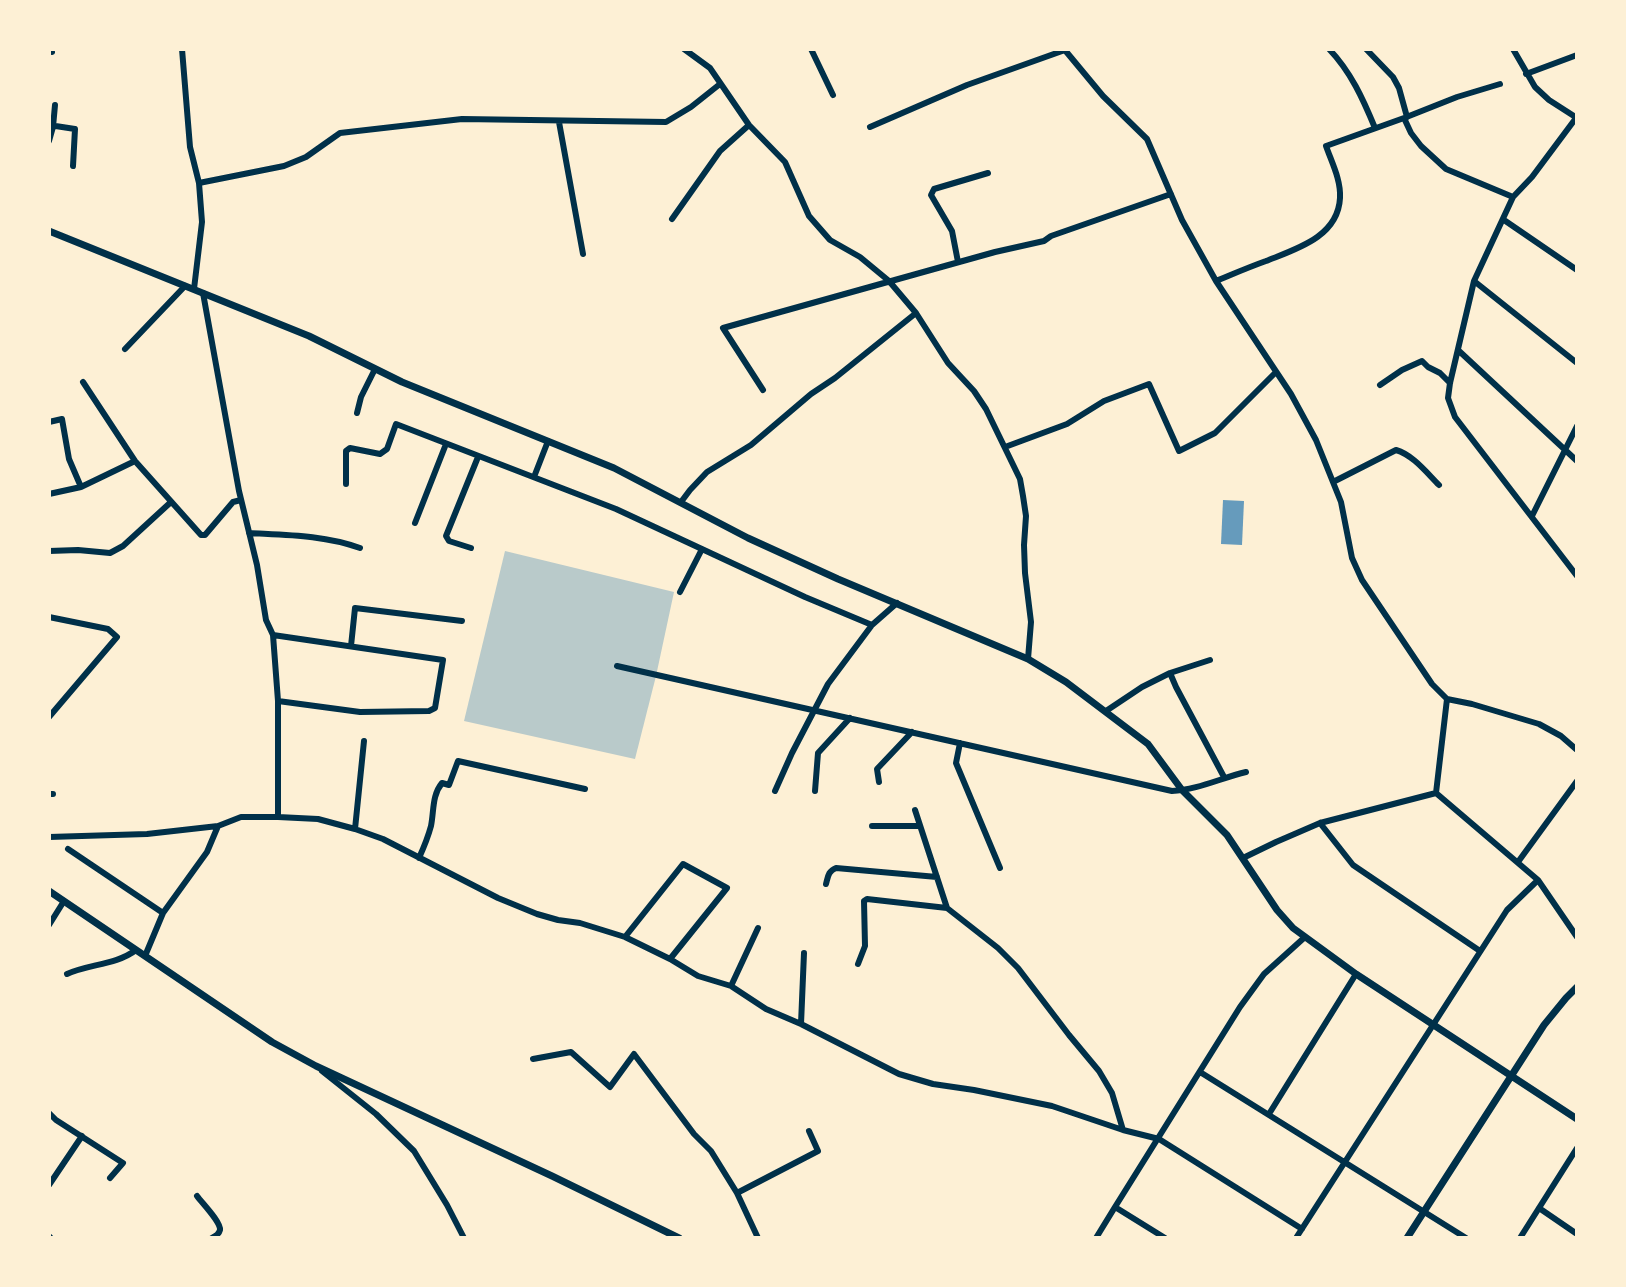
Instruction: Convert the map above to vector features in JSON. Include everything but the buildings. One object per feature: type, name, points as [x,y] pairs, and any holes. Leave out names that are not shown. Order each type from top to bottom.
[{"type":"street","points":[[182,49],[190,148],[199,183],[202,222],[199,291],[241,500],[257,565],[266,620],[273,635],[278,701],[278,817]]},
{"type":"street","points":[[684,49],[710,68],[749,125],[785,162],[809,216],[830,240],[860,257],[889,281],[915,313],[948,363],[974,391],[986,409],[1020,479],[1026,516],[1025,573],[1031,622],[1028,659]]},
{"type":"street","points":[[811,49],[833,95]]},
{"type":"street","points":[[1329,49],[1347,71],[1364,101],[1374,128]]},
{"type":"street","points":[[1366,49],[1393,77],[1399,88],[1411,133],[1416,140],[1446,169],[1513,197]]},
{"type":"street","points":[[1513,49],[1535,87],[1577,118],[1532,177],[1513,197],[1475,281],[1448,398],[1455,417],[1577,576]]},
{"type":"street","points":[[870,127],[967,85],[1064,50],[1103,96],[1147,139],[1182,220],[1216,281],[1291,394],[1316,440],[1341,502],[1352,558],[1362,580],[1432,684],[1447,699],[1539,724],[1561,736],[1577,750]]},
{"type":"street","points":[[1526,74],[1577,55]]},
{"type":"street","points":[[199,183],[284,166],[306,157],[340,133],[462,119],[666,122],[691,107],[720,84]]},
{"type":"street","points":[[1216,281],[1301,247],[1328,227],[1336,215],[1340,199],[1338,179],[1326,146],[1457,97],[1500,84]]},
{"type":"street","points":[[49,141],[55,104]]},
{"type":"street","points":[[559,122],[583,254]]},
{"type":"street","points":[[672,219],[720,151],[749,125]]},
{"type":"street","points":[[51,126],[75,129],[73,166]]},
{"type":"street","points":[[958,262],[952,231],[931,195],[934,189],[988,173]]},
{"type":"street","points":[[763,390],[723,328],[958,262],[1044,241],[1051,236],[1171,194]]},
{"type":"street","points":[[1504,220],[1577,270]]},
{"type":"street","points":[[49,231],[309,336],[402,382],[614,468],[748,538],[1028,659],[1066,682],[1148,744],[1182,790],[1227,835],[1293,928],[1356,974],[1577,1119]]},
{"type":"street","points":[[1475,281],[1577,363]]},
{"type":"street","points":[[125,349],[185,286]]},
{"type":"street","points":[[681,502],[708,472],[751,445],[811,394],[835,378],[915,313]]},
{"type":"street","points":[[1458,350],[1577,461]]},
{"type":"street","points":[[1380,385],[1402,370],[1422,361],[1450,383]]},
{"type":"street","points":[[357,413],[361,397],[375,369]]},
{"type":"street","points":[[1005,447],[1067,424],[1104,401],[1149,384],[1179,451],[1215,433],[1276,372]]},
{"type":"street","points":[[83,382],[135,461],[201,535],[205,535],[233,502],[241,500]]},
{"type":"street","points":[[49,422],[62,419],[69,458],[81,487]]},
{"type":"street","points":[[346,484],[346,452],[350,449],[380,454],[387,449],[396,424],[616,509],[804,597],[872,625]]},
{"type":"street","points":[[1532,516],[1577,426]]},
{"type":"street","points":[[534,477],[548,441]]},
{"type":"street","points":[[415,523],[446,444]]},
{"type":"street","points":[[1333,482],[1396,450],[1404,452],[1414,460],[1438,485]]},
{"type":"street","points":[[471,548],[449,541],[446,536],[478,457]]},
{"type":"street","points":[[49,494],[81,487],[135,461]]},
{"type":"street","points":[[49,551],[110,553],[123,546],[171,502]]},
{"type":"street","points":[[249,533],[341,541],[360,548]]},
{"type":"street","points":[[680,592],[702,549]]},
{"type":"street","points":[[775,791],[828,684],[872,625],[897,603]]},
{"type":"street","points":[[351,646],[355,608],[462,621]]},
{"type":"street","points":[[49,617],[108,629],[117,637],[49,718]]},
{"type":"street","points":[[273,635],[443,660],[438,699],[435,708],[429,711],[360,712],[278,701]]},
{"type":"street","points":[[1106,711],[1142,687],[1170,673],[1210,660]]},
{"type":"street","points":[[617,666],[1172,790],[1190,789],[1245,772]]},
{"type":"street","points":[[1170,673],[1224,777]]},
{"type":"street","points":[[1436,793],[1447,699]]},
{"type":"street","points":[[815,791],[818,753],[850,719]]},
{"type":"street","points":[[878,782],[877,769],[912,732]]},
{"type":"street","points":[[355,829],[364,741]]},
{"type":"street","points":[[960,743],[956,763],[1000,868]]},
{"type":"street","points":[[419,858],[431,824],[436,790],[442,783],[449,785],[457,761],[584,789]]},
{"type":"street","points":[[1518,862],[1577,781]]},
{"type":"street","points":[[1243,858],[1321,823],[1436,793]]},
{"type":"street","points":[[1436,793],[1538,880],[1577,937]]},
{"type":"street","points":[[915,810],[947,908]]},
{"type":"street","points":[[49,837],[147,834],[218,826],[241,817],[318,819],[355,829],[383,839],[524,909],[625,937],[698,976],[731,986],[766,1009],[914,1080],[1052,1106],[1159,1139],[1302,1229]]},
{"type":"street","points":[[1321,823],[1353,865],[1480,951]]},
{"type":"street","points":[[145,956],[163,913],[207,852],[218,826]]},
{"type":"street","points":[[872,826],[920,826]]},
{"type":"street","points":[[68,849],[163,913]]},
{"type":"street","points":[[625,937],[683,864],[727,888],[670,959]]},
{"type":"street","points":[[826,884],[831,870],[836,869],[937,877]]},
{"type":"street","points":[[1297,1238],[1507,910],[1538,880]]},
{"type":"street","points":[[49,891],[272,1042],[316,1066],[679,1238]]},
{"type":"street","points":[[858,964],[865,946],[864,901],[867,899],[947,908],[998,948],[1018,968],[1099,1071],[1111,1093],[1123,1130]]},
{"type":"street","points":[[49,925],[64,901]]},
{"type":"street","points":[[731,986],[758,928]]},
{"type":"street","points":[[1096,1238],[1240,1007],[1264,974],[1305,937]]},
{"type":"street","points":[[67,975],[127,957],[136,950]]},
{"type":"street","points":[[801,1024],[804,953]]},
{"type":"street","points":[[1269,1115],[1356,974]]},
{"type":"street","points":[[1407,1238],[1544,1025],[1577,986]]},
{"type":"street","points":[[533,1059],[571,1052],[610,1087],[634,1054],[694,1134],[711,1151],[737,1194],[758,1238]]},
{"type":"street","points":[[316,1066],[376,1114],[414,1151],[464,1238]]},
{"type":"street","points":[[1200,1072],[1466,1238]]},
{"type":"street","points":[[49,1114],[123,1163],[110,1178]]},
{"type":"street","points":[[737,1194],[818,1150],[809,1130]]},
{"type":"street","points":[[49,1185],[82,1136]]},
{"type":"street","points":[[1520,1238],[1577,1148]]},
{"type":"street","points":[[197,1196],[219,1223],[219,1234],[212,1238]]},
{"type":"street","points":[[1115,1207],[1165,1238]]},
{"type":"street","points":[[1539,1208],[1577,1234]]},
{"type":"shaded area","points":[[505,551],[674,592],[635,759],[464,721]]},
{"type":"water","points":[[1223,500],[1244,501],[1242,545],[1221,544]]}]
